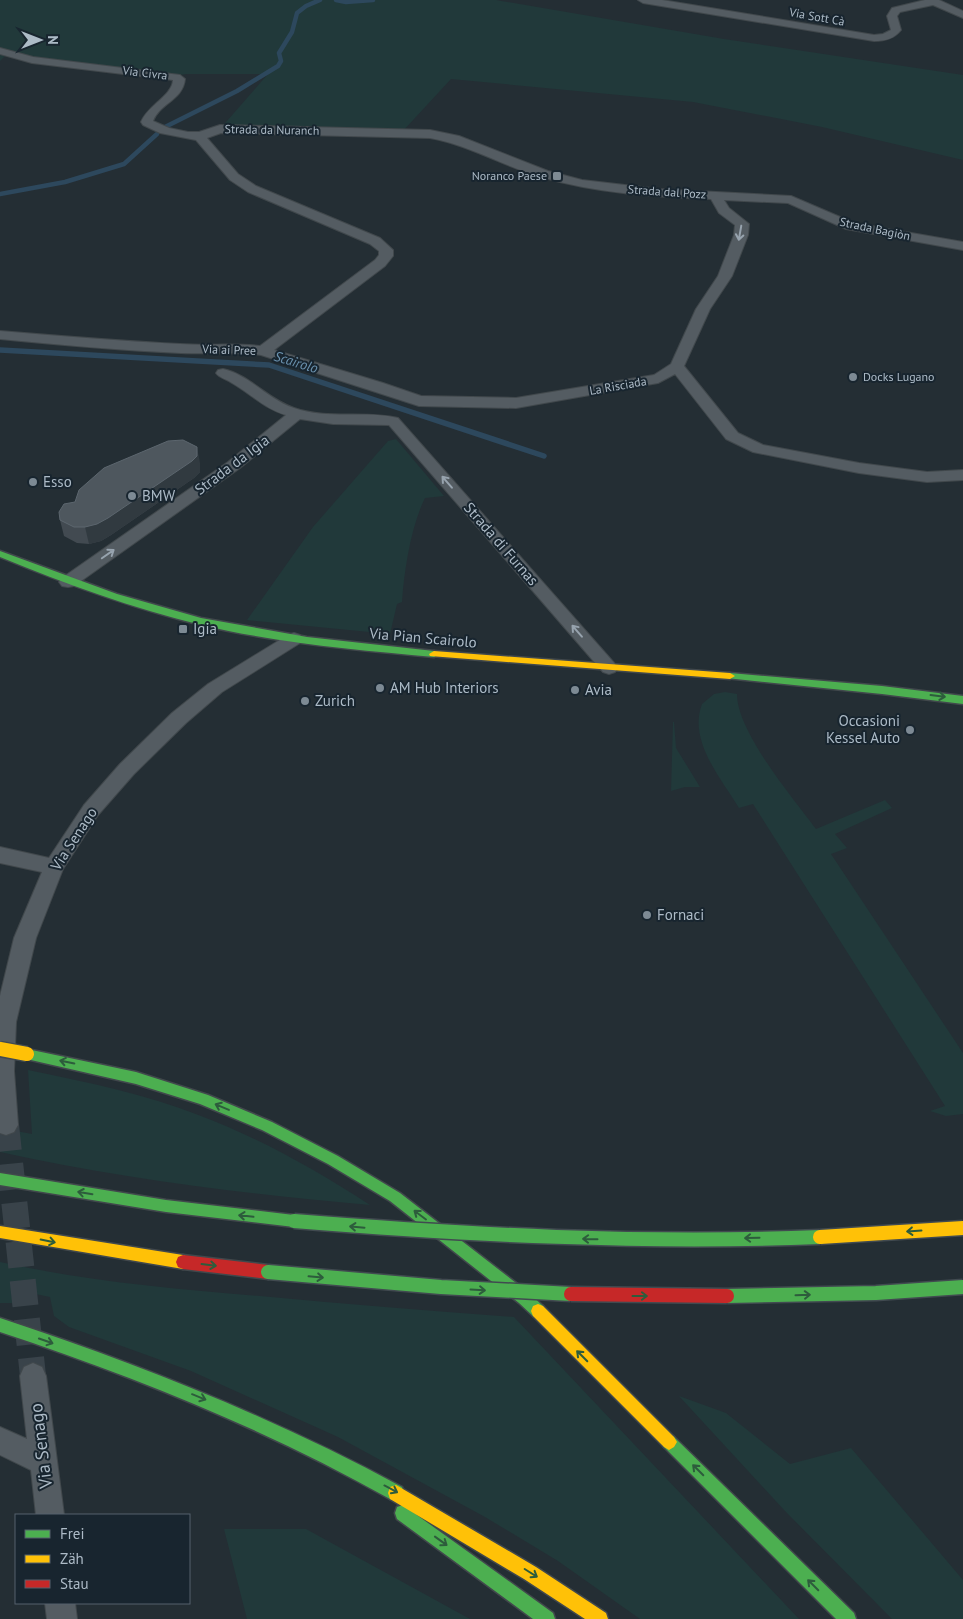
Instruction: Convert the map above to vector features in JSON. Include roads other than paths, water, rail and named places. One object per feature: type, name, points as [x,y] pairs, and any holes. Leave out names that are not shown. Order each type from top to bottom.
[{"type":"main road","name":"Via Pian Scairolo","points":[[0,554],[68,582],[191,619],[230,628],[294,638],[363,648],[609,668],[687,672],[855,687],[963,700]]},
{"type":"main road","name":"Via Pian Scairolo","points":[[855,687],[943,686]]},
{"type":"main road","points":[[0,1049],[136,1078],[203,1099],[267,1126],[308,1147],[395,1197],[524,1298],[848,1619]]},
{"type":"main road","points":[[0,1179],[166,1206],[294,1222],[482,1236],[644,1240],[804,1237],[963,1228]]},
{"type":"main road","points":[[0,1232],[151,1258],[268,1272],[467,1289],[632,1296],[802,1295],[963,1287]]},
{"type":"main road","points":[[0,1326],[159,1381],[239,1414],[317,1450],[396,1492],[481,1541],[600,1619]]},
{"type":"main road","points":[[317,1450],[547,1619]]},
{"type":"street","name":"Via Sott Cà","points":[[643,0],[874,38],[886,37],[896,30],[892,16],[896,10],[932,1]]},
{"type":"street","points":[[932,1],[963,15]]},
{"type":"street","name":"Via Civra","points":[[0,51],[32,60],[176,77],[179,79],[178,87],[148,114],[147,122],[152,127],[179,134],[199,136]]},
{"type":"street","name":"Strada da Nuranch","points":[[263,351],[331,298],[380,264],[386,256],[386,250],[375,241],[252,189],[234,177],[199,136],[220,129],[430,134],[454,139],[544,174]]},
{"type":"street","name":"Strada dal Pozz","points":[[544,174],[582,184],[622,190],[791,200]]},
{"type":"street","points":[[716,196],[724,210],[742,224],[741,235],[725,276],[703,309],[677,366],[732,436],[752,446],[859,468],[927,477],[963,475]]},
{"type":"street","name":"Strada Bagiòn","points":[[791,200],[851,226],[963,246]]},
{"type":"street","name":"Via ai Pree","points":[[0,335],[188,349],[240,348],[263,351],[378,386],[419,402]]},
{"type":"street","name":"La Risciada","points":[[419,402],[516,403],[658,379],[677,366]]},
{"type":"street","points":[[223,373],[241,381],[257,396],[296,415],[331,419],[393,421],[419,402]]},
{"type":"street","name":"Strada da Igia","points":[[68,582],[234,465],[296,415]]},
{"type":"street","name":"Strada di Furnas","points":[[393,421],[609,668]]},
{"type":"street","name":"Via Senago","points":[[6,1125],[2,1071],[5,1022],[25,938],[54,867],[91,810],[127,769],[179,718],[215,688],[294,638]]},
{"type":"street","points":[[0,855],[54,867]]},
{"type":"street","name":"Via Senago","points":[[33,1376],[50,1514]]},
{"type":"street","points":[[0,1441],[43,1461]]},
{"type":"street","points":[[60,1604],[62,1619]]},
{"type":"waterway","points":[[165,127],[237,91],[278,66],[281,61],[279,53],[292,32],[297,13],[306,6],[320,0]]},
{"type":"waterway","points":[[336,0],[346,2],[373,0]]},
{"type":"waterway","points":[[0,194],[65,182],[124,164],[157,134]]},
{"type":"waterway","name":"Scairolo","points":[[0,350],[269,365],[544,456]]},
{"type":"tunnel","points":[[6,1125],[33,1376]]},
{"type":"place","name":"Noranco Paese","points":[[557,176]]},
{"type":"place","name":"Docks Lugano","points":[[853,377]]},
{"type":"place","name":"Esso","points":[[33,482]]},
{"type":"place","name":"BMW","points":[[132,496]]},
{"type":"place","name":"Igia","points":[[183,629]]},
{"type":"place","name":"AM Hub Interiors","points":[[380,688]]},
{"type":"place","name":"Avia","points":[[575,690]]},
{"type":"place","name":"Zurich","points":[[305,701]]},
{"type":"place","name":"Occasioni Kessel Auto","points":[[910,730]]},
{"type":"place","name":"Fornaci","points":[[647,915]]}]
